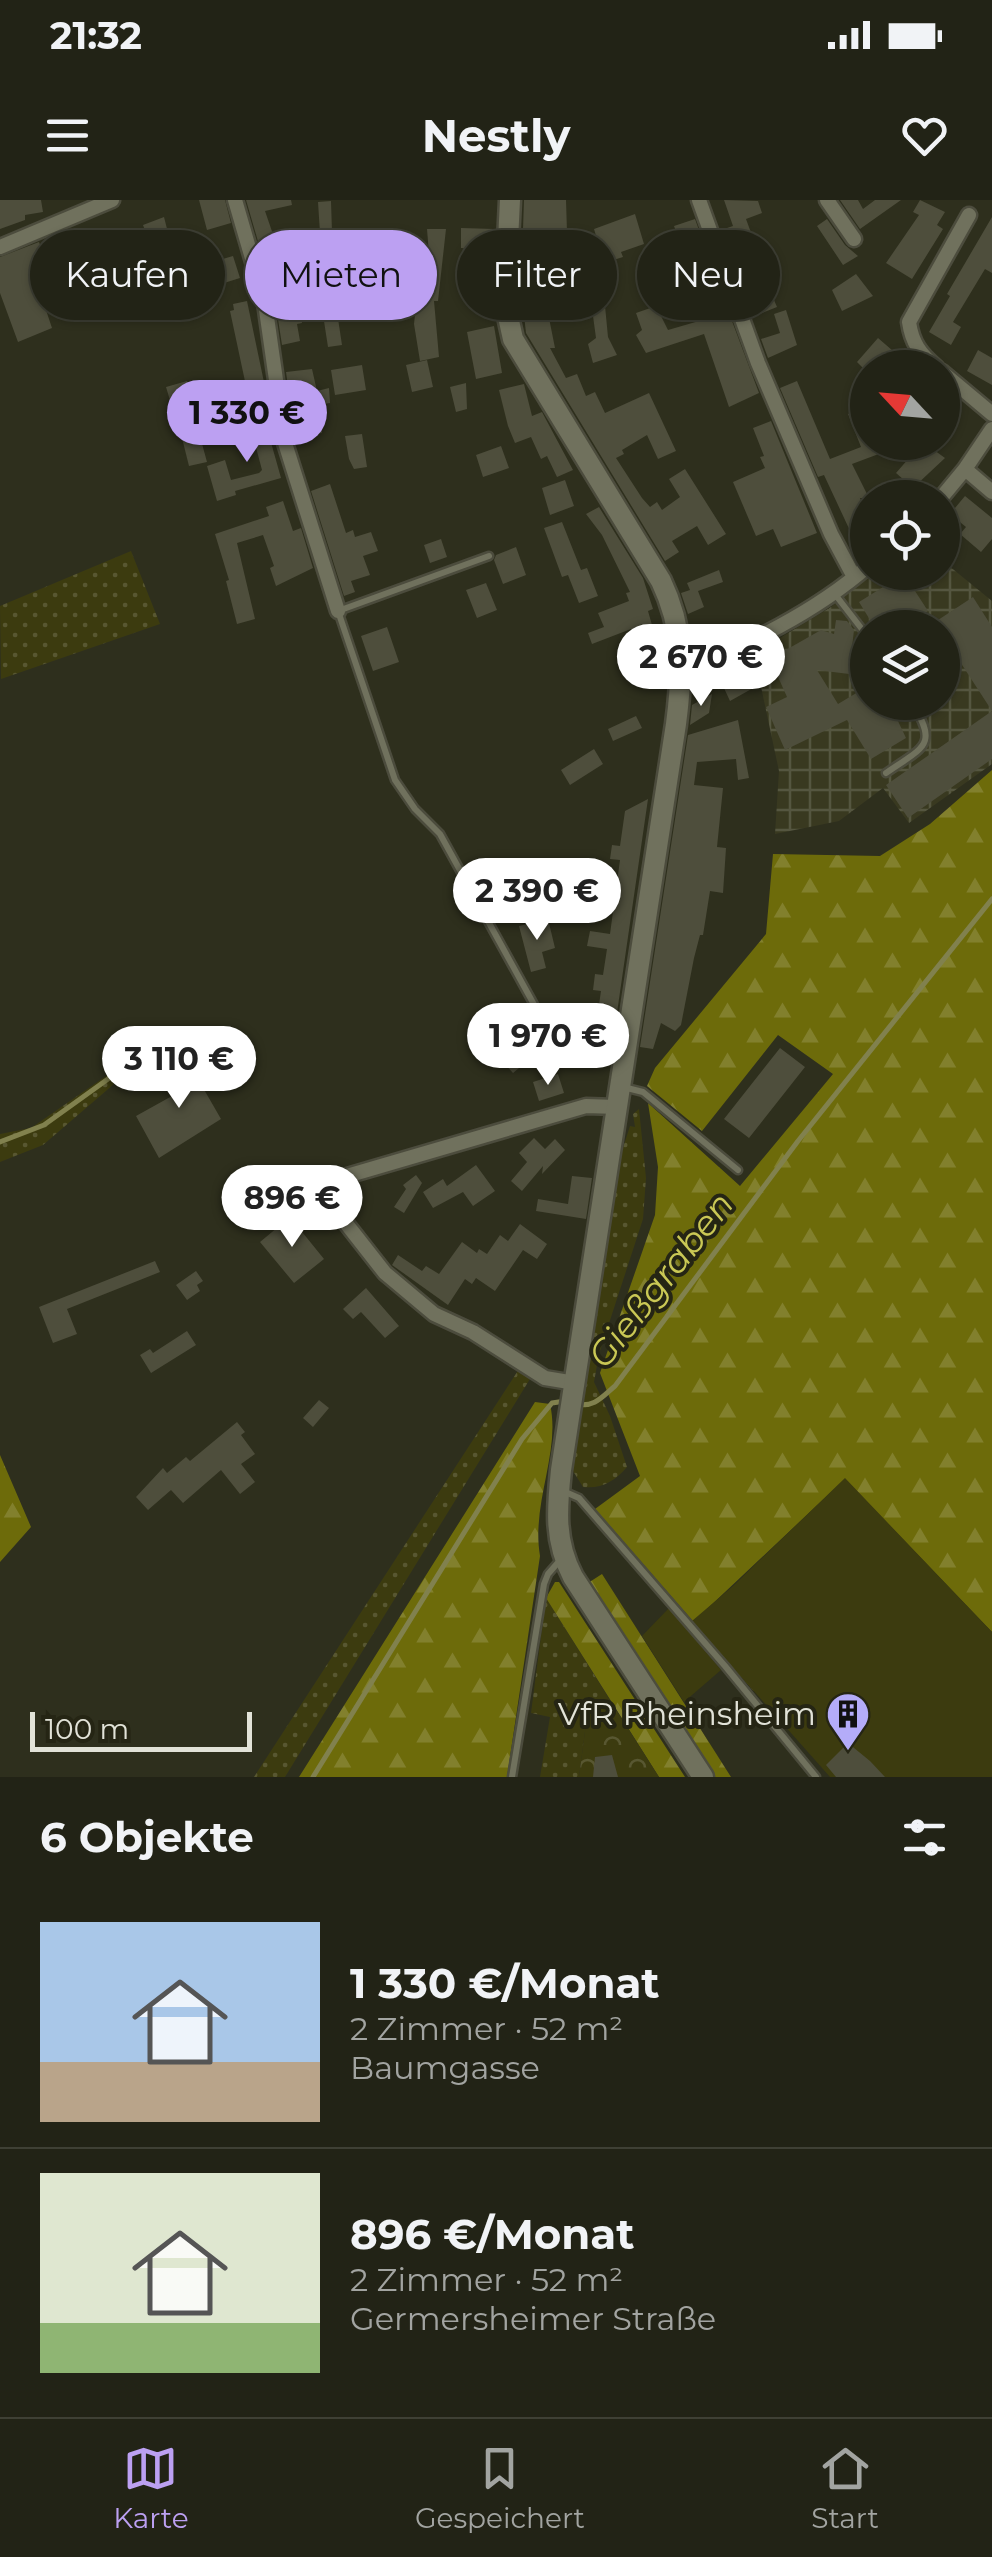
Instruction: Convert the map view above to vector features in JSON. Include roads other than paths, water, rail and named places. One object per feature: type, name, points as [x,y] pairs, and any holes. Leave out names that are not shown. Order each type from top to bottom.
[{"type":"street","points":[[0,247],[112,200]]},
{"type":"street","points":[[235,200],[265,303],[285,444],[338,610]]},
{"type":"street","points":[[510,200],[505,303],[514,338],[662,581],[678,623],[683,672],[556,1524],[572,1577],[703,1777]]},
{"type":"street","points":[[700,200],[758,364],[850,570]]},
{"type":"street","points":[[828,200],[854,239]]},
{"type":"street","points":[[918,350],[909,322],[970,215]]},
{"type":"street","points":[[960,387],[992,414]]},
{"type":"street","points":[[956,480],[992,429]]},
{"type":"street","points":[[966,469],[992,492]]},
{"type":"street","points":[[683,672],[808,612],[850,580]]},
{"type":"street","points":[[575,1387],[546,1378],[473,1332],[434,1314],[385,1273],[316,1185],[618,1097]]},
{"type":"lane","points":[[218,430],[280,412]]},
{"type":"lane","points":[[489,556],[338,610],[395,780],[440,834],[548,1030]]},
{"type":"lane","points":[[833,592],[850,614]]},
{"type":"lane","points":[[886,773],[928,738],[923,720]]},
{"type":"lane","points":[[618,1097],[643,1092],[738,1170]]},
{"type":"lane","points":[[559,1490],[578,1498],[816,1777]]},
{"type":"lane","points":[[512,1777],[544,1584],[563,1557]]},
{"type":"waterway","name":"Gießgraben","points":[[576,1404],[593,1403],[615,1386],[798,1141],[992,899]]},
{"type":"waterway","points":[[0,1142],[44,1125],[147,1051]]},
{"type":"waterway","name":"Gießgraben","points":[[313,1777],[522,1439],[552,1403],[565,1401]]},
{"type":"place","name":"VfR Rheinsheim","points":[[848,1752]]}]
